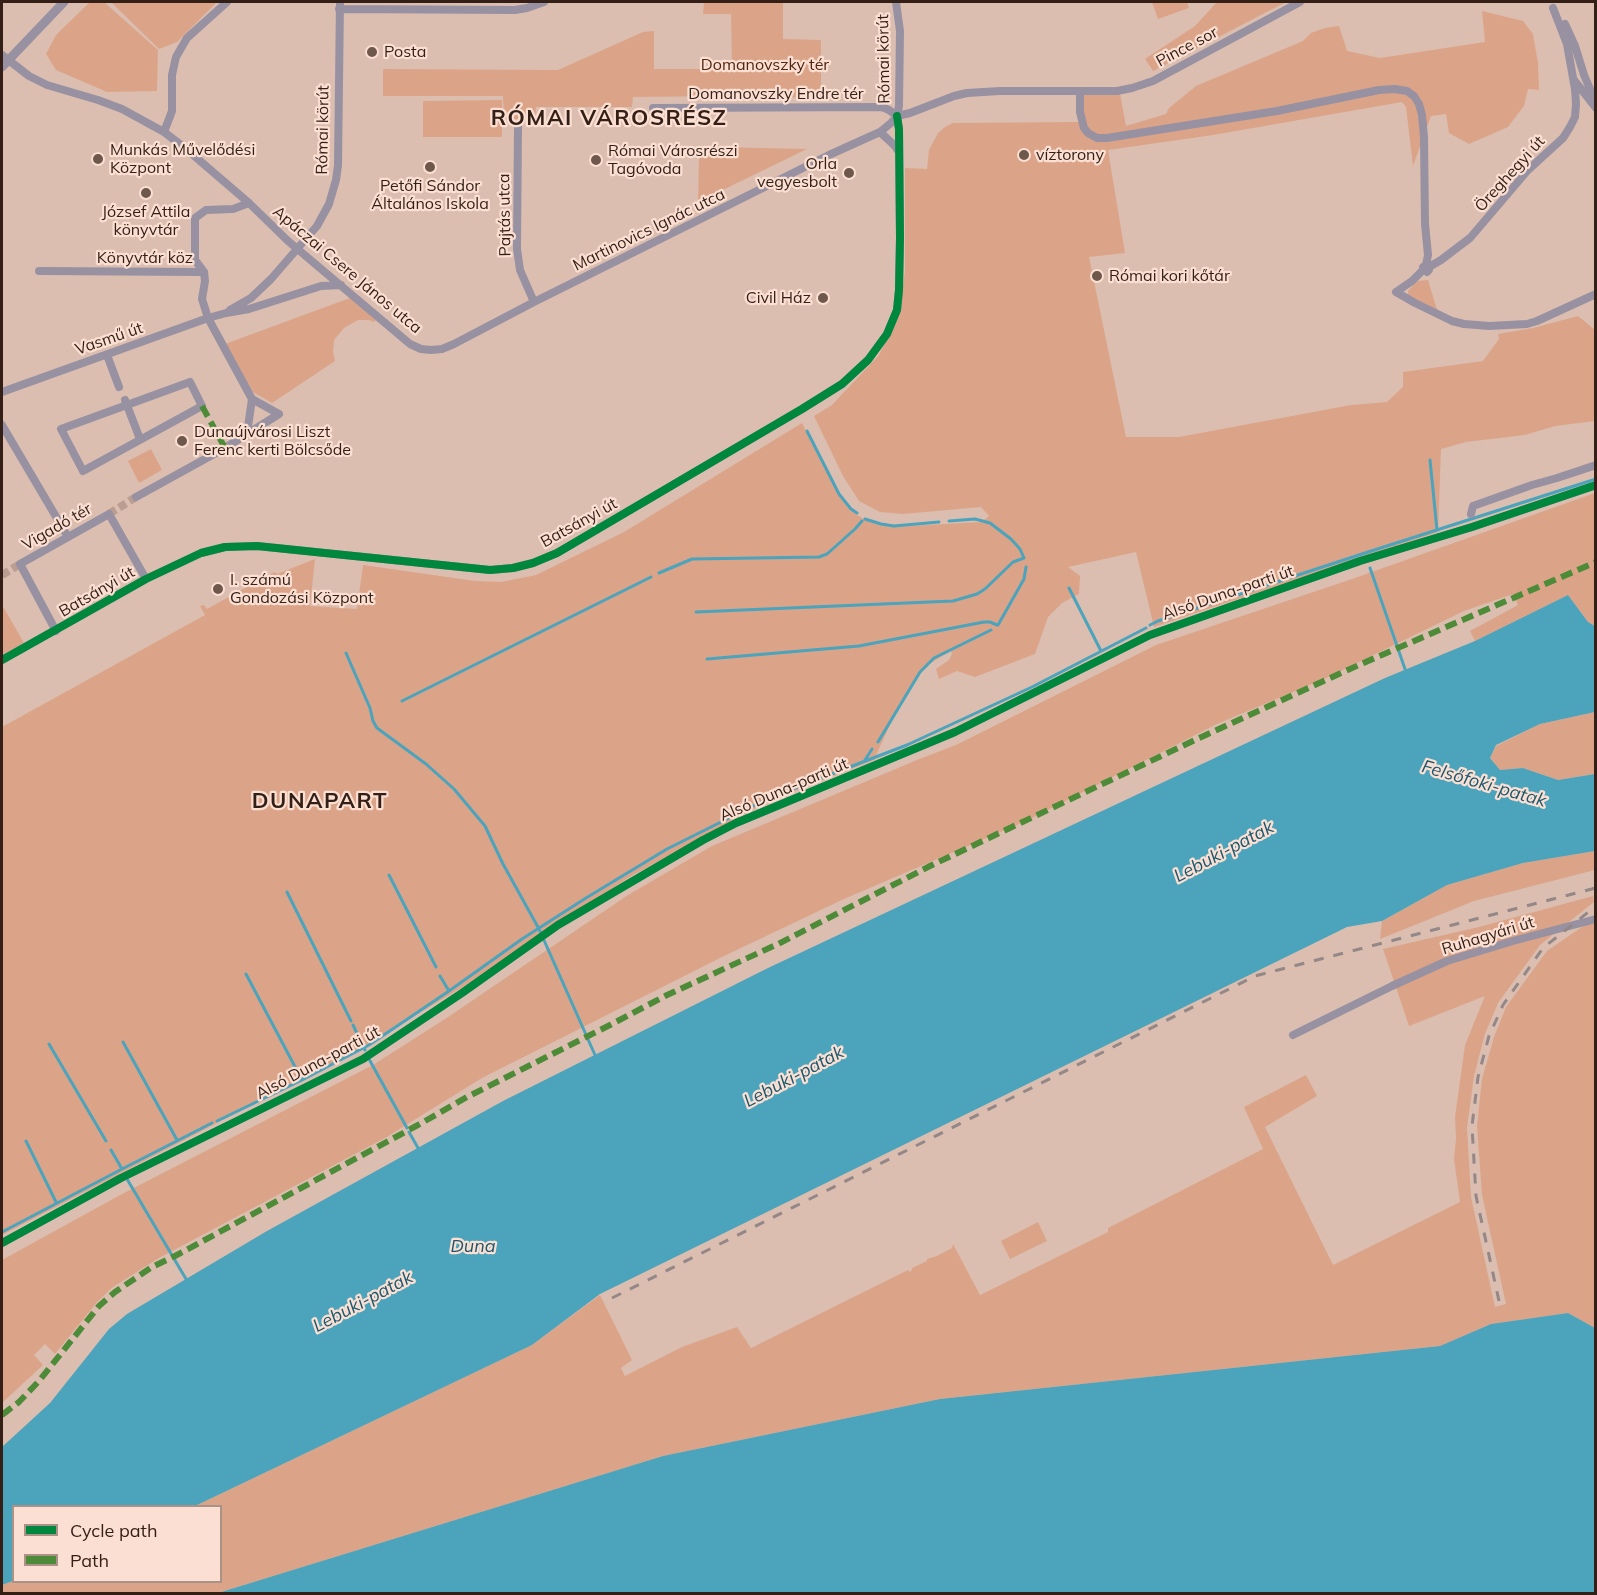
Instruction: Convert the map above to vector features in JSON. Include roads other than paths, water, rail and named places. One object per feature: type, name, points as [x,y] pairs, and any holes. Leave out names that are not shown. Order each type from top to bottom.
[{"type":"street","points":[[4,61],[64,2]]},
{"type":"street","points":[[164,132],[172,111],[172,75],[176,57],[188,38],[227,2]]},
{"type":"street","points":[[339,5],[514,10],[544,2]]},
{"type":"street","name":"Római körút","points":[[896,2],[900,31],[900,99],[897,116]]},
{"type":"street","name":"Pince sor","points":[[1080,91],[1132,88],[1153,81],[1300,2]]},
{"type":"street","name":"Római körút","points":[[298,249],[323,217],[336,180],[339,5]]},
{"type":"street","name":"Öreghegyi út","points":[[1550,5],[1563,20],[1596,103]]},
{"type":"street","name":"Öreghegyi út","points":[[1550,5],[1567,44],[1576,104],[1575,117],[1563,138],[1528,170],[1470,238],[1442,260],[1426,267],[1396,292],[1452,321],[1489,326],[1527,324],[1596,294]]},
{"type":"street","name":"Apáczai Csere János utca","points":[[4,61],[47,86],[122,109],[164,132],[410,344],[430,350]]},
{"type":"street","name":"Öreghegyi út","points":[[1573,79],[1596,108]]},
{"type":"street","name":"Martinovics Ignác utca","points":[[430,350],[442,349],[454,344],[534,302],[880,132],[897,116],[967,93],[1000,90],[1080,91]]},
{"type":"street","points":[[1080,91],[1080,112],[1084,128],[1097,138],[1277,111],[1379,90],[1407,91],[1419,104],[1422,115],[1425,224],[1428,248],[1426,267]]},
{"type":"street","name":"Domanovszky Endre tér","points":[[653,108],[882,107],[897,116]]},
{"type":"street","name":"Batsányi út","points":[[2,660],[146,579],[201,554],[225,547],[257,546],[490,570],[533,563],[557,553],[802,409],[842,384],[868,360],[887,334],[897,310],[900,238],[897,116]]},
{"type":"street","name":"Pajtás utca","points":[[518,124],[517,249],[520,270],[534,302]]},
{"type":"street","points":[[880,132],[899,152]]},
{"type":"street","name":"Apáczai Csere János utca","points":[[204,272],[195,261],[195,218],[206,210],[233,209],[249,203]]},
{"type":"street","name":"Vasmű út","points":[[226,313],[251,298],[298,249]]},
{"type":"street","name":"Könyvtár köz","points":[[39,272],[204,272],[202,299],[208,318],[252,399]]},
{"type":"street","name":"Vasmű út","points":[[2,392],[208,318],[249,309],[321,286],[341,285]]},
{"type":"street","points":[[107,355],[119,387]]},
{"type":"street","points":[[190,382],[202,406],[140,439],[83,471],[61,429],[126,403],[190,382]]},
{"type":"street","points":[[136,497],[225,448],[279,414],[252,399],[247,434]]},
{"type":"street","points":[[126,403],[140,439]]},
{"type":"street","points":[[2,425],[68,537]]},
{"type":"street","points":[[1471,514],[1473,506],[1532,484],[1596,465]]},
{"type":"street","name":"Alsó Duna-parti út","points":[[2,1243],[121,1178],[363,1059],[542,936],[617,889],[736,823],[955,732],[1150,635],[1360,561],[1596,485]]},
{"type":"street","name":"Vigadó tér","points":[[57,631],[20,564],[109,514],[146,579]]},
{"type":"street","name":"Ruhagyári út","points":[[1293,1035],[1447,961],[1596,919]]},
{"type":"water","name":"Duna","points":[[1568,595],[1588,622],[1595,626],[1595,712],[1540,724],[1496,745],[1490,758],[1500,770],[1523,768],[1558,780],[1595,774],[1595,851],[1523,863],[1447,885],[1382,921],[1347,927],[600,1294],[532,1345],[197,1505],[12,1505],[12,1581],[2,1585],[2,1447],[50,1403],[109,1329],[127,1314],[267,1231],[503,1101],[768,968],[1385,678],[1475,641]]},
{"type":"water","points":[[1568,1313],[1595,1328],[1595,1593],[218,1593],[663,1456],[940,1399],[1440,1346],[1491,1324]]},
{"type":"waterway","points":[[807,431],[839,494],[857,513]]},
{"type":"waterway","points":[[1430,460],[1437,530]]},
{"type":"waterway","points":[[1150,625],[1596,479]]},
{"type":"waterway","points":[[865,519],[894,526],[939,522]]},
{"type":"waterway","points":[[696,612],[953,601],[977,594],[1013,562],[1024,558],[1011,539],[990,523],[975,519],[949,521]]},
{"type":"waterway","points":[[659,573],[692,559],[819,557],[827,554],[862,521]]},
{"type":"waterway","points":[[998,625],[1024,579],[1026,567]]},
{"type":"waterway","points":[[1370,568],[1405,669]]},
{"type":"waterway","points":[[402,701],[651,577]]},
{"type":"waterway","points":[[1069,588],[1101,651]]},
{"type":"waterway","points":[[707,659],[859,646],[984,622],[997,625]]},
{"type":"waterway","points":[[217,1121],[369,1045],[522,939],[667,849],[769,798],[907,745],[1032,687],[1146,628]]},
{"type":"waterway","points":[[878,742],[920,672],[934,658],[991,630]]},
{"type":"waterway","points":[[346,653],[377,728],[426,764],[454,789],[485,826],[539,929],[595,1055]]},
{"type":"waterway","points":[[865,760],[872,749]]},
{"type":"waterway","points":[[389,875],[436,967]]},
{"type":"waterway","points":[[287,892],[351,1021]]},
{"type":"waterway","points":[[246,974],[302,1080]]},
{"type":"waterway","points":[[440,976],[449,991]]},
{"type":"waterway","points":[[353,1025],[365,1050]]},
{"type":"waterway","points":[[123,1042],[177,1140]]},
{"type":"waterway","points":[[49,1044],[106,1141]]},
{"type":"waterway","points":[[369,1059],[407,1128]]},
{"type":"waterway","points":[[2,1232],[212,1123]]},
{"type":"waterway","points":[[409,1132],[418,1148]]},
{"type":"waterway","points":[[26,1141],[56,1202]]},
{"type":"waterway","points":[[111,1150],[122,1169]]},
{"type":"waterway","points":[[127,1179],[186,1279]]},
{"type":"tunnel","points":[[109,514],[136,497]]},
{"type":"tunnel","points":[[2,575],[20,564]]},
{"type":"railway","points":[[612,1298],[1255,976],[1596,888]]},
{"type":"railway","points":[[1499,1301],[1476,1196],[1472,1126],[1478,1077],[1489,1036],[1503,1005],[1543,948],[1596,906]]},
{"type":"place","name":"Posta","points":[[372,52]]},
{"type":"place","name":"víztorony","points":[[1024,155]]},
{"type":"place","name":"Munkás Művelődési Központ","points":[[98,159]]},
{"type":"place","name":"Római Városrészi Tagóvoda","points":[[596,160]]},
{"type":"place","name":"Petőfi Sándor Általános Iskola","points":[[430,167]]},
{"type":"place","name":"Orla vegyesbolt","points":[[849,173]]},
{"type":"place","name":"József Attila könyvtár","points":[[146,193]]},
{"type":"place","name":"Római kori kőtár","points":[[1097,276]]},
{"type":"place","name":"Civil Ház","points":[[823,298]]},
{"type":"place","name":"Dunaújvárosi Liszt Ferenc kerti Bölcsőde","points":[[182,441]]},
{"type":"place","name":"I. számú Gondozási Központ","points":[[218,589]]},
{"type":"district","name":"RÓMAI VÁROSRÉSZ","points":[[609,118]]},
{"type":"district","name":"DUNAPART","points":[[320,801]]},
{"type":"park label","name":"Domanovszky tér","points":[[765,65]]},
{"type":"water label","name":"Felsőfoki-patak","points":[[1484,784]]},
{"type":"water label","name":"Lebuki-patak","points":[[1224,852]]},
{"type":"water label","name":"Lebuki-patak","points":[[794,1077]]},
{"type":"water label","name":"Lebuki-patak","points":[[363,1302]]}]
